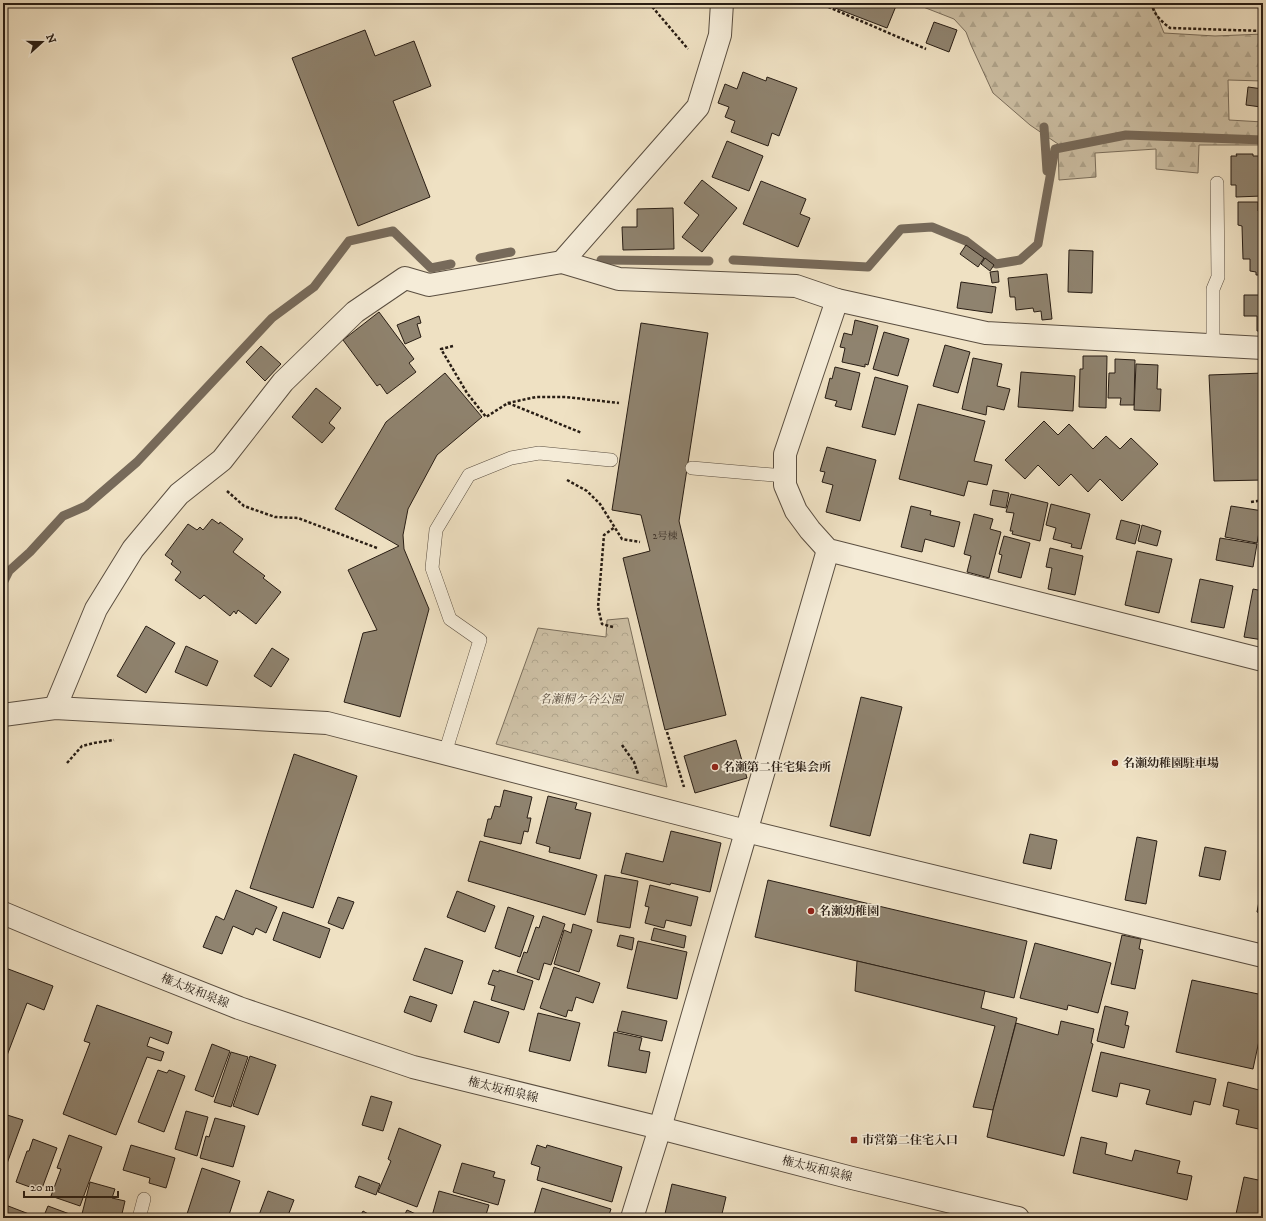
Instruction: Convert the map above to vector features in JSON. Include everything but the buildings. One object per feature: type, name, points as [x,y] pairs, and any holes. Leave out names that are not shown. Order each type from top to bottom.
[{"type":"street","points":[[562,262],[698,107],[720,35],[722,3]]},
{"type":"street","points":[[55,708],[96,609],[133,549],[179,494],[222,460],[283,382],[354,312],[405,278],[429,285],[562,262],[619,279],[796,286],[837,300],[986,333],[1263,348]]},
{"type":"street","points":[[837,300],[785,454],[785,485],[796,511],[810,530],[828,550],[1263,660]]},
{"type":"street","points":[[632,1218],[660,1128],[828,550]]},
{"type":"street","points":[[3,715],[55,708],[327,723],[746,831],[1263,956]]},
{"type":"street","name":"権太坂和泉線","points":[[3,912],[70,941],[239,1008],[413,1067],[660,1128],[852,1178],[1018,1218]]},
{"type":"lane","points":[[1213,346],[1213,289],[1218,277],[1217,183]]},
{"type":"lane","points":[[445,753],[480,640],[450,619],[432,568],[436,530],[469,476],[511,458],[539,453],[611,460]]},
{"type":"lane","points":[[692,468],[785,476]]},
{"type":"lane","points":[[139,1218],[144,1199]]},
{"type":"path","points":[[649,3],[708,73]]},
{"type":"path","points":[[819,3],[926,49]]},
{"type":"path","points":[[1152,3],[1152,8],[1164,24],[1170,28],[1263,31]]},
{"type":"path","points":[[453,346],[441,349],[468,393],[486,417],[508,403],[536,397],[566,397],[619,403]]},
{"type":"path","points":[[508,403],[582,433]]},
{"type":"path","points":[[224,489],[244,506],[276,518],[298,518],[378,548]]},
{"type":"path","points":[[588,492],[600,504],[622,539],[640,542]]},
{"type":"path","points":[[1251,502],[1263,500]]},
{"type":"path","points":[[613,627],[602,624],[598,607],[604,535],[615,528]]},
{"type":"path","points":[[667,732],[692,817]]},
{"type":"green space","points":[[913,3],[1152,3],[1164,33],[1215,36],[1263,34],[1263,81],[1228,80],[1229,120],[1263,122],[1262,145],[1199,145],[1198,173],[1156,169],[1156,149],[1095,153],[1096,177],[1059,180],[1058,144],[1030,125],[993,93],[966,32],[954,19]]},
{"type":"green space","name":"名瀬桐ケ谷公園","points":[[628,618],[667,787],[496,744],[538,628],[606,637],[607,620]]},
{"type":"waterway","points":[[1044,127],[1047,171]]},
{"type":"waterway","points":[[733,260],[868,267],[901,229],[932,227],[966,241],[996,264],[1020,260],[1038,244],[1055,149],[1126,135],[1263,140]]},
{"type":"waterway","points":[[3,583],[9,571],[30,552],[63,516],[86,506],[137,462],[272,318],[314,287],[349,241],[393,231],[431,268],[451,264]]},
{"type":"waterway","points":[[480,258],[511,252]]},
{"type":"waterway","points":[[601,260],[709,261]]},
{"type":"place","name":"名瀬幼稚園駐車場","points":[[1115,763]]},
{"type":"place","name":"名瀬第二住宅集会所","points":[[715,767]]},
{"type":"place","name":"名瀬幼稚園","points":[[811,911]]},
{"type":"place","name":"市営第二住宅入口","points":[[854,1140]]}]
